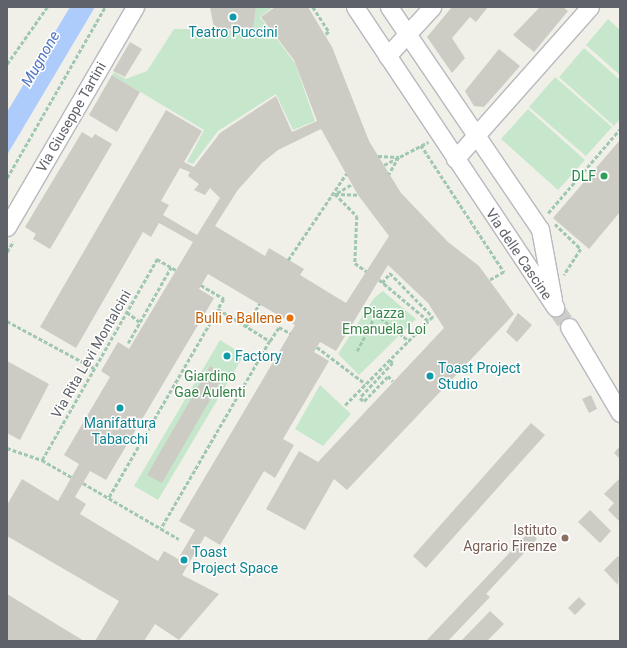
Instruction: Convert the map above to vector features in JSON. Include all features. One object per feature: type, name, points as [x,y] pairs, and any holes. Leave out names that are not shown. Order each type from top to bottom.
[{"type":"street","name":"Via Giuseppe Tartini","points":[[7,227],[135,7]]},
{"type":"street","name":"Via delle Cascine","points":[[355,7],[555,307],[544,235],[389,7]]},
{"type":"street","points":[[387,56],[432,7]]},
{"type":"street","points":[[455,159],[590,7]]},
{"type":"street","points":[[569,327],[618,410]]},
{"type":"path","points":[[7,64],[47,7]]},
{"type":"path","points":[[7,178],[105,7]]},
{"type":"path","points":[[312,7],[329,32],[325,35]]},
{"type":"path","points":[[560,282],[581,249],[547,216],[620,129]]},
{"type":"path","points":[[384,165],[430,140]]},
{"type":"path","points":[[421,145],[504,272],[490,280]]},
{"type":"path","points":[[378,156],[399,156]]},
{"type":"path","points":[[389,174],[399,156]]},
{"type":"path","points":[[288,260],[335,194],[346,174]]},
{"type":"path","points":[[335,194],[352,184]]},
{"type":"path","points":[[335,194],[358,195]]},
{"type":"path","points":[[335,194],[357,216],[356,263],[366,271]]},
{"type":"path","name":"Via Rita Levi Montalcini","points":[[42,460],[157,259],[172,268]]},
{"type":"path","points":[[128,343],[172,268],[176,270]]},
{"type":"path","points":[[345,405],[433,317],[390,273],[382,283]]},
{"type":"path","points":[[379,280],[428,321]]},
{"type":"path","points":[[109,497],[224,299],[201,285]]},
{"type":"path","points":[[246,326],[259,304]]},
{"type":"path","points":[[218,309],[270,341]]},
{"type":"path","points":[[127,312],[140,322]]},
{"type":"path","points":[[357,351],[376,314],[409,341]]},
{"type":"path","points":[[7,321],[94,368]]},
{"type":"path","points":[[161,528],[278,327],[290,334]]},
{"type":"path","points":[[317,347],[366,384]]},
{"type":"path","points":[[390,360],[393,363],[360,398],[364,401],[388,376],[393,381]]},
{"type":"path","points":[[7,448],[42,460],[72,477]]},
{"type":"path","points":[[83,483],[179,539]]},
{"type":"green space","points":[[256,7],[273,7],[260,17],[295,63],[315,121],[293,130],[276,94],[218,131],[193,164],[187,162],[204,130],[112,75],[114,72],[126,79],[147,71],[174,29],[253,30]]},
{"type":"green space","points":[[608,19],[620,30],[620,75],[586,45]]},
{"type":"green space","points":[[584,48],[620,80],[620,119],[614,126],[559,77]]},
{"type":"green space","name":"DLF","points":[[555,77],[612,127],[586,156],[529,107]]},
{"type":"green space","name":"DLF","points":[[528,109],[585,160],[558,190],[501,139]]},
{"type":"green space","name":"Piazza Emanuela Loi","points":[[383,291],[416,319],[359,375],[338,354],[374,298]]},
{"type":"green space","name":"Giardino Gae Aulenti","points":[[220,340],[244,355],[158,500],[134,486]]},
{"type":"green space","points":[[320,385],[351,414],[323,446],[295,429]]},
{"type":"water","name":"Mugnone","points":[[70,7],[95,7],[7,155],[7,112]]},
{"type":"building","name":"Teatro Puccini","points":[[210,7],[256,7],[253,30],[214,28]]},
{"type":"building","points":[[275,7],[308,7],[332,47],[369,141],[401,193],[448,242],[479,266],[514,314],[347,490],[334,479],[305,530],[266,509],[299,451],[318,462],[444,328],[428,303],[388,265],[336,351],[320,342],[314,352],[329,361],[283,439],[294,445],[275,478],[264,471],[220,545],[205,536],[182,575],[219,594],[179,640],[155,624],[144,641],[95,641],[119,601],[7,536],[7,505],[22,479],[58,501],[79,464],[64,455],[110,377],[101,371],[118,342],[129,349],[193,242],[159,223],[151,237],[143,232],[76,348],[40,327],[166,110],[202,131],[184,162],[194,167],[220,133],[276,96],[292,132],[317,121],[294,60],[261,17]],"holes":[[[321,129],[358,195],[389,236],[346,303],[300,275],[304,269],[269,248],[265,256],[215,226],[237,191],[262,163],[278,150]],[[180,168],[190,172],[188,176],[199,184],[194,190],[205,195],[210,188],[220,198],[197,235],[163,215],[169,205],[161,201]],[[208,274],[295,325],[179,521],[195,530],[178,559],[164,551],[158,561],[80,514],[86,504],[75,497],[90,471],[106,480],[214,298],[199,289]]]},
{"type":"building","points":[[452,7],[488,7],[476,22],[470,17],[452,38],[465,58],[452,73],[427,37]]},
{"type":"building","points":[[540,7],[563,7],[568,11],[534,52],[513,35]]},
{"type":"building","points":[[130,42],[142,49],[125,77],[113,71]]},
{"type":"building","points":[[499,49],[520,66],[484,107],[474,106],[465,91]]},
{"type":"building","points":[[112,75],[140,92],[117,132],[89,115]]},
{"type":"building","points":[[82,132],[92,138],[95,134],[112,144],[50,249],[33,239],[36,234],[25,227]]},
{"type":"building","name":"DLF","points":[[620,140],[620,212],[589,249],[553,218]]},
{"type":"building","points":[[518,313],[532,325],[517,342],[506,332]]},
{"type":"building","points":[[7,361],[49,384],[20,440],[7,433]]},
{"type":"building","points":[[210,366],[225,374],[162,483],[147,475]]},
{"type":"building","points":[[591,395],[597,409],[589,413],[582,399]]},
{"type":"building","points":[[531,423],[545,435],[426,568],[413,556]]},
{"type":"building","points":[[620,446],[620,459],[614,453]]},
{"type":"building","points":[[620,478],[620,522],[608,510],[614,503],[604,494]]},
{"type":"building","points":[[590,510],[611,531],[600,543],[578,522]]},
{"type":"building","points":[[530,531],[537,539],[486,594],[490,597],[448,641],[426,641]]},
{"type":"building","points":[[618,556],[620,558],[618,585],[604,570]]},
{"type":"building","points":[[7,594],[84,641],[7,641]]},
{"type":"building","points":[[579,597],[586,604],[575,615],[568,608]]},
{"type":"building","points":[[490,611],[504,624],[487,641],[461,641]]},
{"type":"tunnel","points":[[555,307],[569,327]]},
{"type":"place","name":"Teatro Puccini","points":[[233,17]]},
{"type":"place","name":"DLF","points":[[604,176]]},
{"type":"place","name":"Bulli e Ballene","points":[[290,318]]},
{"type":"place","name":"Factory","points":[[227,356]]},
{"type":"place","name":"Toast Project Studio","points":[[430,376]]},
{"type":"place","name":"Manifattura Tabacchi","points":[[120,408]]},
{"type":"place","name":"Istituto Agrario Firenze","points":[[565,538]]},
{"type":"place","name":"Toast Project Space","points":[[184,560]]}]
